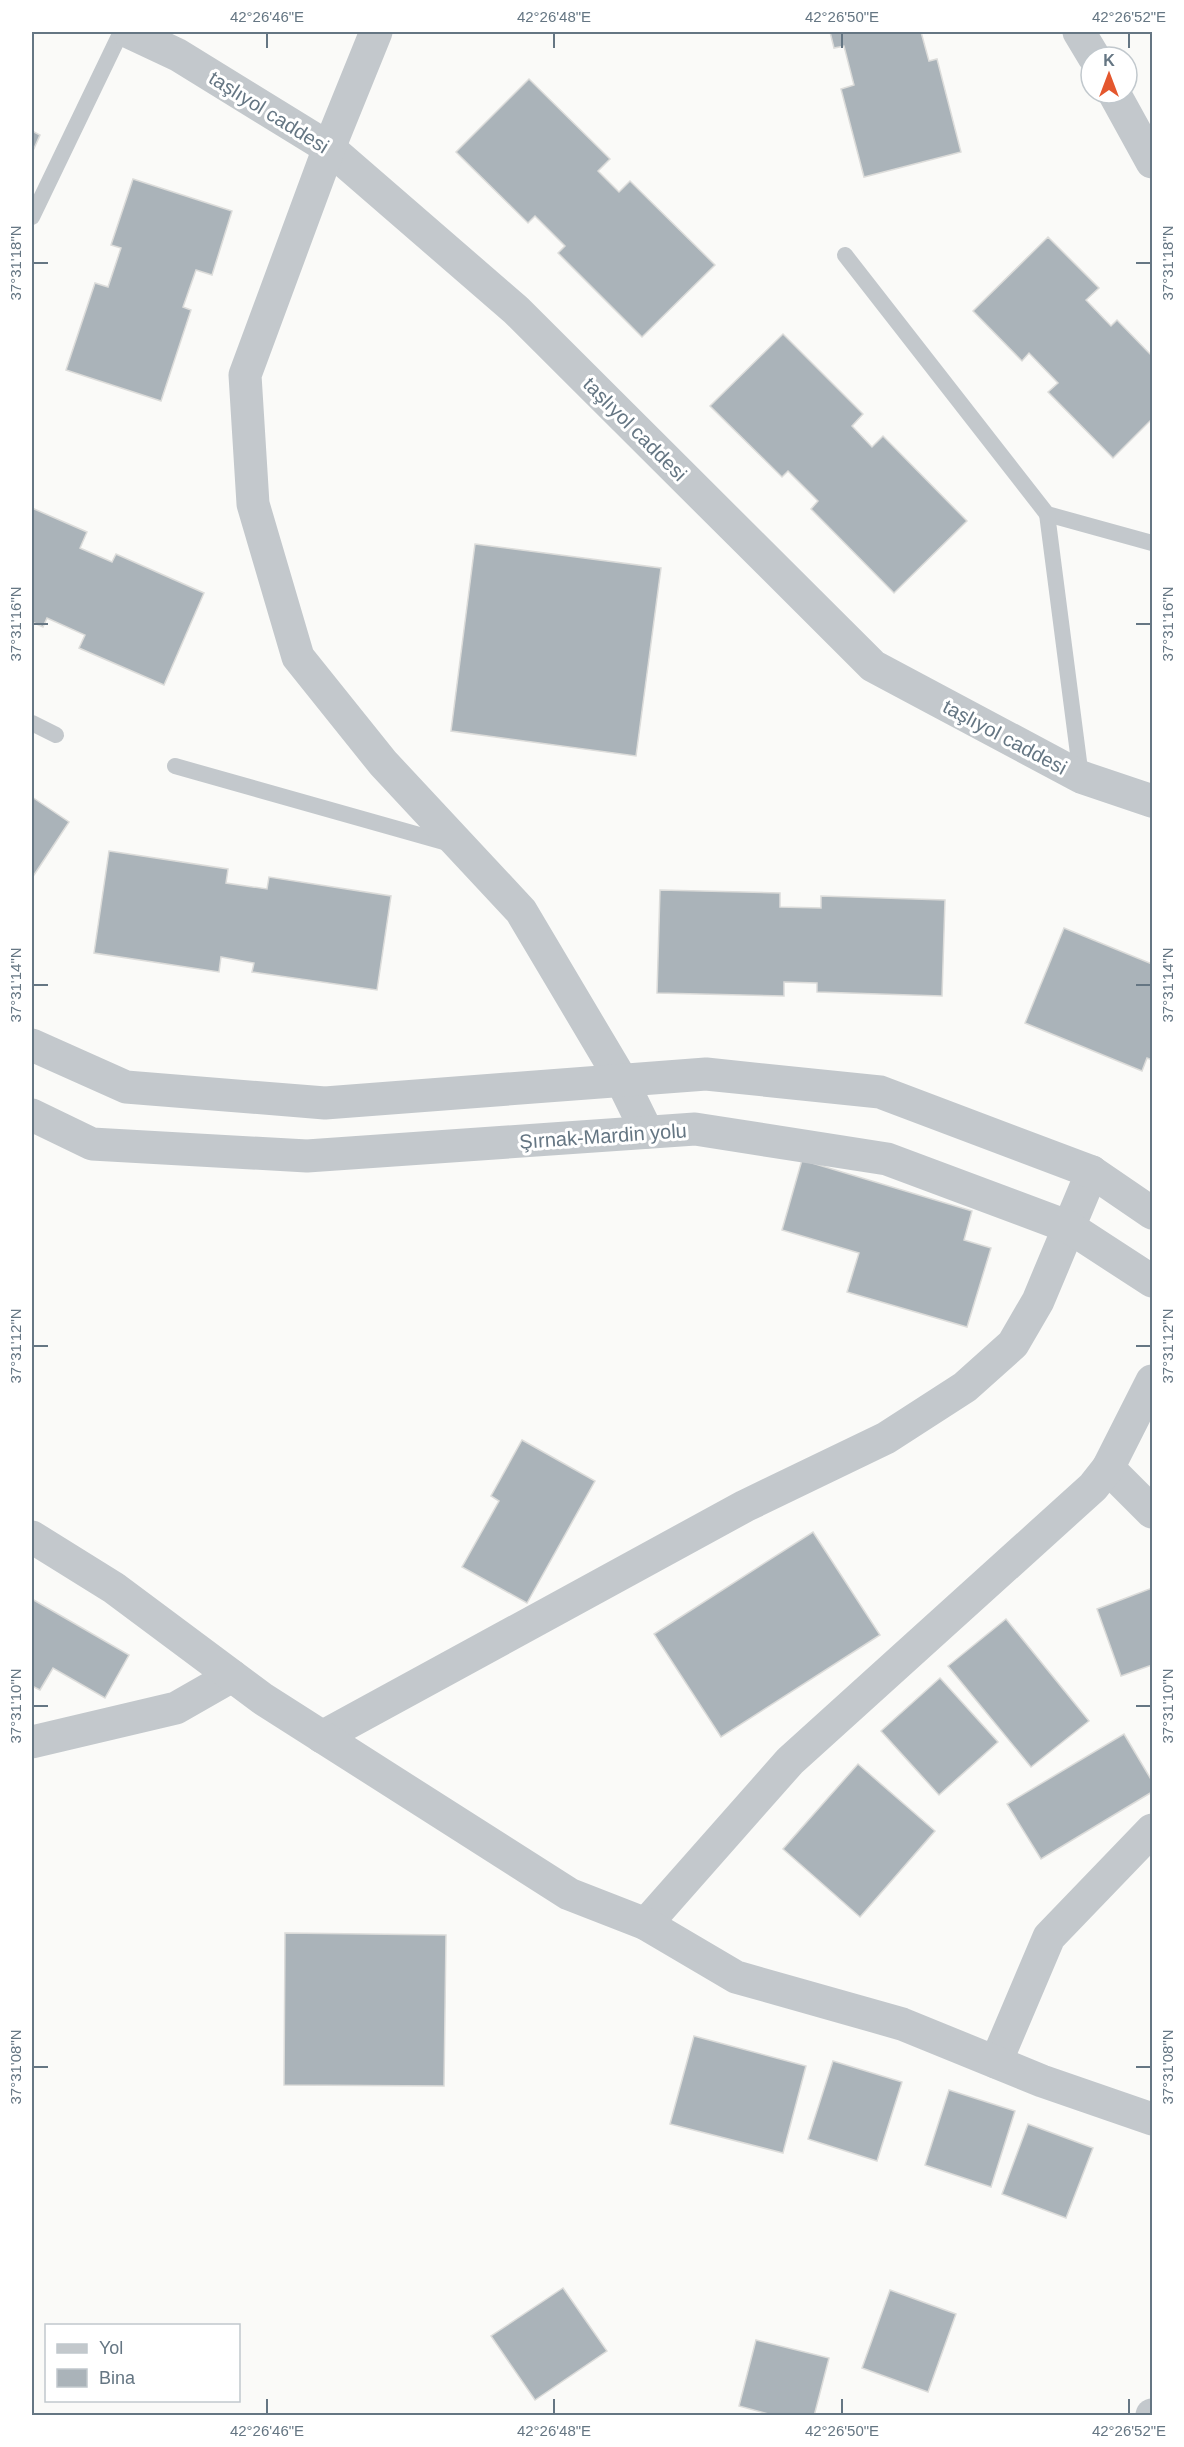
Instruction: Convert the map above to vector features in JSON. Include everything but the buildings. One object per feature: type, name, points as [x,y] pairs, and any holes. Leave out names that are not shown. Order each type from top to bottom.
[{"type":"street","name":"taşlıyol caddesi","points":[[129,32],[177,55],[329,148],[516,310],[873,666],[1081,777],[1152,801]]},
{"type":"street","points":[[376,32],[329,148],[245,375],[252,504],[297,657],[383,763],[521,910],[622,1081],[647,1132]]},
{"type":"street","points":[[1079,32],[1087,45]]},
{"type":"street","points":[[1121,105],[1152,162]]},
{"type":"street","points":[[32,1045],[126,1087],[326,1103],[706,1074],[880,1092],[1092,1172],[1152,1213]]},
{"type":"street","name":"Şırnak-Mardin yolu","points":[[32,1114],[92,1144],[307,1156],[695,1129],[887,1159],[1069,1227],[1152,1281]]},
{"type":"street","points":[[322,1737],[745,1506],[886,1438],[965,1387],[1013,1344],[1038,1301],[1092,1172]]},
{"type":"street","points":[[646,1924],[790,1761],[1093,1487],[1108,1468],[1152,1381]]},
{"type":"street","points":[[1108,1468],[1152,1512]]},
{"type":"street","points":[[32,1537],[114,1588],[232,1676],[322,1737],[568,1894],[646,1924],[736,1977],[902,2024],[1042,2081],[1152,2119]]},
{"type":"street","points":[[32,1742],[177,1708],[232,1676]]},
{"type":"street","points":[[996,2062],[1049,1937],[1152,1830]]},
{"type":"lane","points":[[32,217],[121,32]]},
{"type":"lane","points":[[845,255],[1047,514],[1081,777]]},
{"type":"lane","points":[[1047,514],[1152,543]]},
{"type":"lane","points":[[32,723],[56,735]]},
{"type":"lane","points":[[176,766],[461,846]]}]
